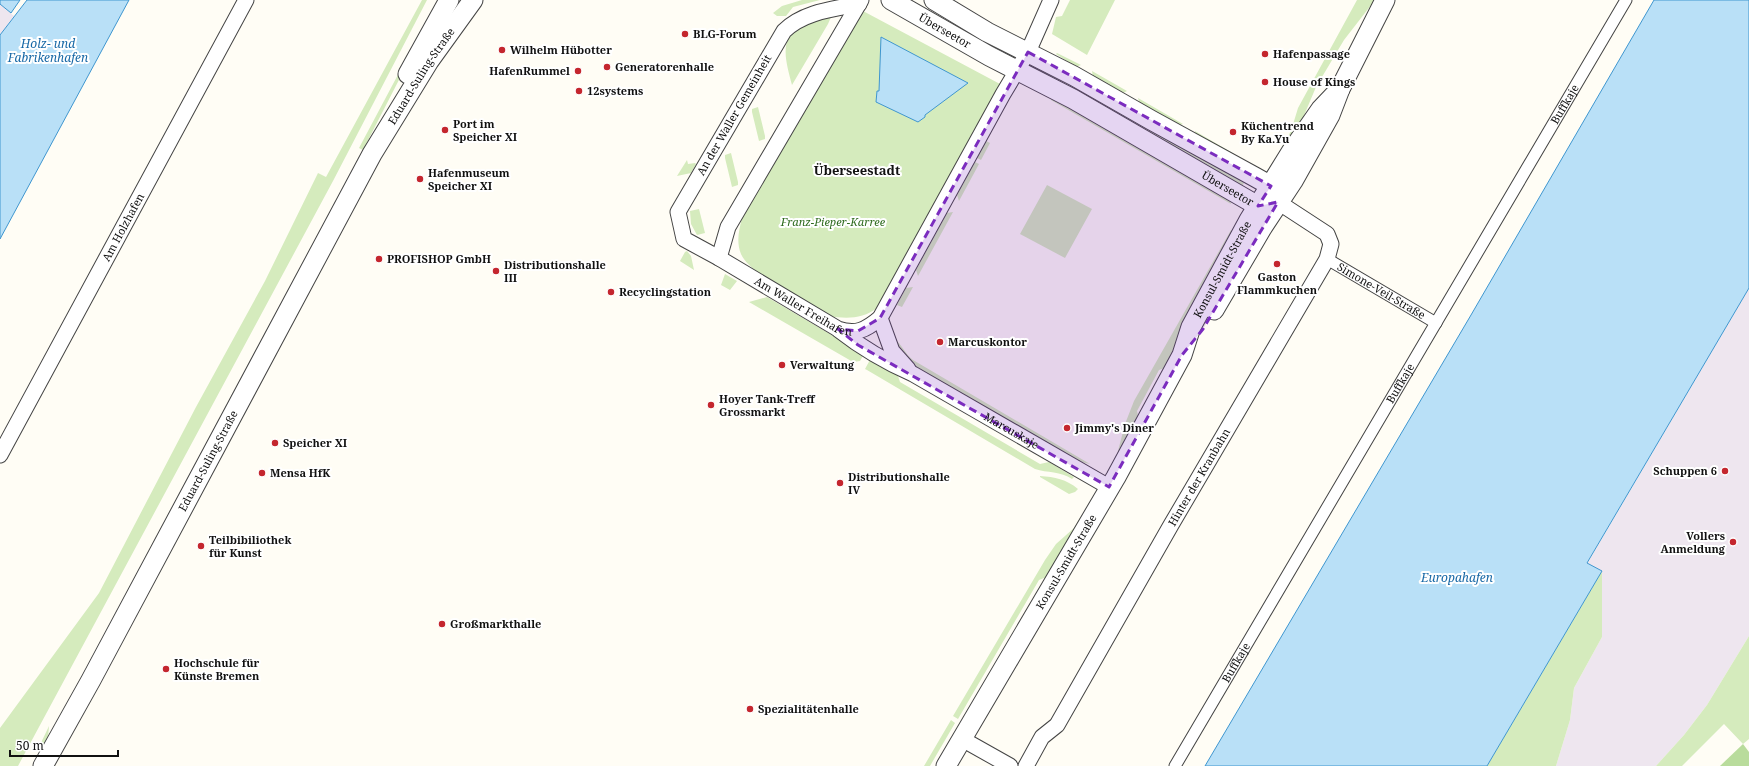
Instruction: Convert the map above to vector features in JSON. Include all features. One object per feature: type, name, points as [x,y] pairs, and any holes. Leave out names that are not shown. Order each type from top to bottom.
[{"type":"street","name":"Am Holzhafen","points":[[0,455],[246,0]]},
{"type":"street","name":"Eduard-Suling-Straße","points":[[372,154],[385,117],[449,0]]},
{"type":"street","name":"Eduard-Suling-Straße","points":[[43,766],[91,680],[372,154],[429,61],[473,0]]},
{"type":"street","name":"Überseetor","points":[[891,0],[1017,70],[1073,99],[1258,206],[1275,194],[1074,76],[988,32],[934,0]]},
{"type":"street","name":"Am Waller Freihafen","points":[[719,258],[838,329],[848,332],[868,328],[880,318],[1028,52],[1051,0]]},
{"type":"street","name":"Konsul-Smidt-Straße","points":[[946,766],[1109,488],[1182,356],[1203,329],[1275,194],[1293,181],[1330,115],[1340,89],[1385,0]]},
{"type":"street","name":"Buffkaje","points":[[1175,766],[1626,0]]},
{"type":"street","name":"An der Waller Gemeinheit","points":[[719,258],[684,239],[678,212],[784,31],[790,24],[802,18],[860,2]]},
{"type":"street","points":[[719,258],[728,226],[860,2]]},
{"type":"street","name":"Hinter der Kranbahn","points":[[1026,766],[1042,737],[1057,726],[1171,525],[1327,259],[1331,244],[1327,234],[1275,194]]},
{"type":"street","name":"Konsul-Smidt-Straße","points":[[1182,356],[1191,327],[1258,206]]},
{"type":"street","name":"Simone-Veil-Straße","points":[[1327,259],[1436,323]]},
{"type":"street","name":"Marcuskaje","points":[[880,318],[892,351],[913,374]]},
{"type":"street","name":"Marcuskaje","points":[[838,329],[858,345],[895,366],[913,374],[1109,488]]},
{"type":"street","points":[[962,738],[1010,766]]},
{"type":"highlighted area","points":[[1028,52],[1271,186],[1258,206],[1278,202],[1203,329],[1182,355],[1109,487],[858,345],[838,329],[858,331],[880,318]]},
{"type":"shaded area","points":[[0,4],[14,16],[0,35]]},
{"type":"shaded area","points":[[1749,288],[1749,636],[1707,705],[1684,735],[1656,766],[1556,766],[1570,720],[1574,688],[1602,637],[1587,564]]},
{"type":"green space","points":[[422,0],[427,0],[333,181],[18,766],[0,766],[0,728],[99,593],[196,407],[265,281],[318,173],[326,177]]},
{"type":"green space","points":[[802,0],[820,0],[793,7],[786,16],[777,16],[773,13],[782,6]]},
{"type":"green space","points":[[1070,0],[1115,0],[1087,55],[1052,34],[1056,17],[1062,16]]},
{"type":"green space","points":[[1357,0],[1375,0],[1344,40],[1316,87],[1300,125],[1284,149],[1282,147],[1291,131],[1298,108]]},
{"type":"green space","points":[[435,5],[439,7],[403,72],[363,150],[359,148]]},
{"type":"green space","name":"Franz-Pieper-Karree","points":[[863,11],[1000,84],[880,305],[872,312],[860,316],[842,318],[829,316],[780,288],[756,271],[741,254],[739,250],[738,236],[742,218]]},
{"type":"green space","points":[[831,17],[792,85],[786,61],[786,45],[789,37],[794,31],[804,24]]},
{"type":"green space","points":[[1057,53],[1081,65],[1076,67],[1056,54]]},
{"type":"green space","points":[[1042,68],[1080,87],[1244,183],[1241,188],[1039,73]]},
{"type":"green space","points":[[1092,71],[1127,91],[1121,94],[1093,77]]},
{"type":"green space","points":[[1053,97],[1230,200],[1231,204],[1051,100]]},
{"type":"green space","points":[[1138,98],[1183,124],[1176,126],[1140,105]]},
{"type":"green space","points":[[758,107],[765,136],[765,139],[759,141],[752,112],[752,109]]},
{"type":"green space","points":[[1195,131],[1253,165],[1252,167],[1196,137]]},
{"type":"green space","points":[[986,141],[990,143],[981,160],[977,158]]},
{"type":"green space","points":[[731,153],[738,182],[738,185],[732,187],[725,158],[725,155]]},
{"type":"green space","points":[[687,160],[688,164],[696,164],[691,173],[677,176]]},
{"type":"green space","points":[[975,162],[979,164],[959,201],[957,195]]},
{"type":"green space","points":[[1047,185],[1092,209],[1065,258],[1020,234]]},
{"type":"green space","points":[[699,209],[705,233],[697,235],[691,224],[690,211]]},
{"type":"green space","points":[[953,212],[918,276],[916,270],[947,213]]},
{"type":"green space","points":[[1231,230],[1233,232],[1167,367],[1159,370],[1137,411],[1139,420],[1120,453],[1118,451],[1125,424],[1134,401]]},
{"type":"green space","points":[[687,251],[691,256],[694,270],[680,261]]},
{"type":"green space","points":[[725,274],[737,281],[730,290],[721,285]]},
{"type":"green space","points":[[913,287],[902,307],[897,305],[906,288]]},
{"type":"green space","points":[[767,297],[864,354],[860,361],[853,362],[749,302]]},
{"type":"green space","points":[[894,339],[913,360],[1090,464],[1081,462],[911,364],[900,354]]},
{"type":"green space","points":[[871,358],[897,373],[900,382],[1040,464],[1049,462],[1074,477],[1072,479],[1059,473],[1035,469],[865,369]]},
{"type":"green space","points":[[1040,476],[1060,479],[1078,489],[1069,494]]},
{"type":"green space","points":[[1080,518],[1081,519],[1049,576],[1039,580],[958,719],[953,716],[1045,560],[1056,544],[1074,528]]},
{"type":"green space","points":[[1602,571],[1602,637],[1574,688],[1570,720],[1556,766],[1487,766]]},
{"type":"green space","points":[[1749,636],[1749,739],[1743,744],[1724,724],[1682,766],[1656,766],[1684,735],[1707,705]]},
{"type":"green space","points":[[951,720],[955,723],[930,766],[924,766]]},
{"type":"green space","points":[[49,726],[48,738],[42,749],[39,747]]},
{"type":"green space","points":[[1743,744],[1749,752],[1749,766],[1720,766]]},
{"type":"water","name":"Holz- und Fabrikenhafen","points":[[0,0],[20,0],[11,13],[0,4]]},
{"type":"water","name":"Holz- und Fabrikenhafen","points":[[27,0],[129,0],[0,239],[0,35]]},
{"type":"water","name":"Europahafen","points":[[1654,0],[1749,0],[1749,288],[1587,563],[1602,571],[1487,766],[1205,766],[1471,315]]},
{"type":"water","points":[[881,37],[968,83],[925,115],[925,117],[918,122],[876,102],[877,91],[879,91]]},
{"type":"place","name":"BLG-Forum","points":[[685,34]]},
{"type":"place","name":"Wilhelm Hübotter","points":[[502,50]]},
{"type":"place","name":"Hafenpassage","points":[[1265,54]]},
{"type":"place","name":"Generatorenhalle","points":[[607,67]]},
{"type":"place","name":"HafenRummel","points":[[578,71]]},
{"type":"place","name":"House of Kings","points":[[1265,82]]},
{"type":"place","name":"12systems","points":[[579,91]]},
{"type":"place","name":"Port im Speicher XI","points":[[445,130]]},
{"type":"place","name":"Küchentrend By Ka.Yu","points":[[1233,132]]},
{"type":"place","name":"Hafenmuseum Speicher XI","points":[[420,179]]},
{"type":"place","name":"PROFISHOP GmbH","points":[[379,259]]},
{"type":"place","name":"Gaston Flammkuchen","points":[[1277,264]]},
{"type":"place","name":"Distributionshalle III","points":[[496,271]]},
{"type":"place","name":"Recyclingstation","points":[[611,292]]},
{"type":"place","name":"Marcuskontor","points":[[940,342]]},
{"type":"place","name":"Verwaltung","points":[[782,365]]},
{"type":"place","name":"Hoyer Tank-Treff Grossmarkt","points":[[711,405]]},
{"type":"place","name":"Jimmy's Diner","points":[[1067,428]]},
{"type":"place","name":"Speicher XI","points":[[275,443]]},
{"type":"place","name":"Schuppen 6","points":[[1725,471]]},
{"type":"place","name":"Mensa HfK","points":[[262,473]]},
{"type":"place","name":"Distributionshalle IV","points":[[840,483]]},
{"type":"place","name":"Vollers Anmeldung","points":[[1733,542]]},
{"type":"place","name":"Teilbibiliothek für Kunst","points":[[201,546]]},
{"type":"place","name":"Großmarkthalle","points":[[442,624]]},
{"type":"place","name":"Hochschule für Künste Bremen","points":[[166,669]]},
{"type":"place","name":"Spezialitätenhalle","points":[[750,709]]},
{"type":"district","name":"Überseestadt","points":[[857,170]]}]
